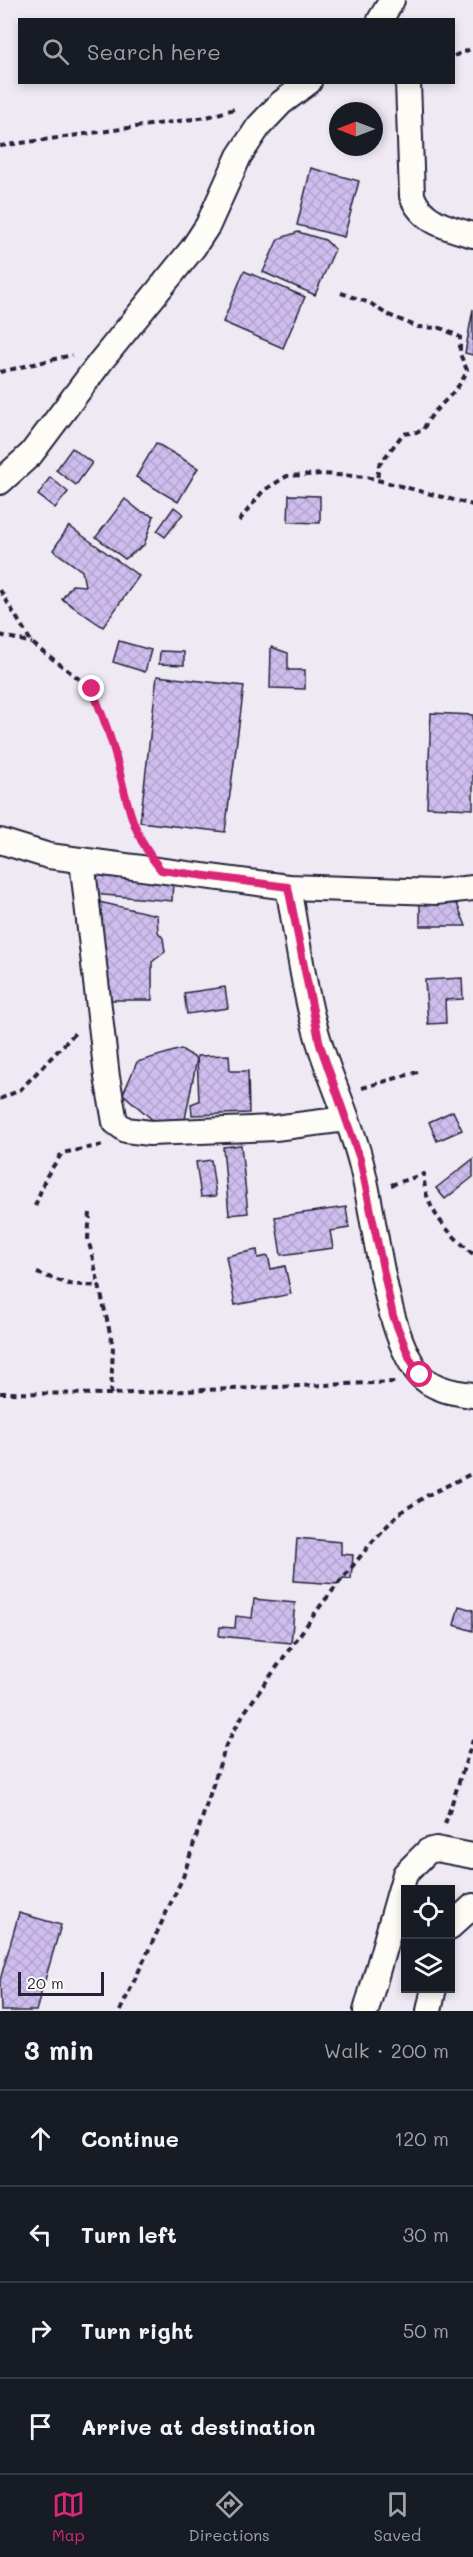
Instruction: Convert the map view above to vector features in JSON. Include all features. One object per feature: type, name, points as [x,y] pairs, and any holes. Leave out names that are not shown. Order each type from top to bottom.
[{"type":"street","points":[[0,482],[31,454],[101,361],[193,248],[208,225],[239,156],[259,126],[281,103],[306,84]]},
{"type":"street","points":[[408,84],[412,196],[417,208],[443,227],[473,235]]},
{"type":"street","points":[[0,841],[49,856],[288,887],[436,892],[473,888]]},
{"type":"street","points":[[82,860],[106,1077],[115,1122],[126,1130],[150,1133],[227,1131],[346,1119]]},
{"type":"street","points":[[288,887],[320,1045],[360,1159],[393,1316],[410,1359],[427,1381],[444,1389],[473,1395]]},
{"type":"street","points":[[366,2011],[405,1874],[423,1853],[436,1849],[473,1856]]},
{"type":"street","points":[[455,1922],[473,1906]]},
{"type":"street","points":[[429,2011],[433,1993]]},
{"type":"path","points":[[455,55],[473,48]]},
{"type":"path","points":[[0,147],[207,117],[240,108]]},
{"type":"path","points":[[342,293],[370,303],[386,314],[418,327],[441,328],[460,337],[460,354],[466,370],[461,386],[427,420],[423,432],[403,434],[379,465],[377,480]]},
{"type":"path","points":[[0,372],[74,355]]},
{"type":"path","points":[[239,521],[263,491],[287,476],[323,474],[377,480],[473,505]]},
{"type":"path","points":[[0,590],[32,643],[92,689],[114,748],[130,814],[144,849],[161,870]]},
{"type":"path","points":[[0,635],[32,643]]},
{"type":"path","points":[[0,1099],[20,1090],[99,1006]]},
{"type":"path","points":[[338,1095],[421,1071]]},
{"type":"path","points":[[35,1206],[46,1177],[62,1153],[101,1147],[126,1130]]},
{"type":"path","points":[[367,1192],[424,1174],[424,1186],[432,1210],[452,1236],[473,1254]]},
{"type":"path","points":[[90,1213],[88,1238],[113,1346],[111,1394]]},
{"type":"path","points":[[37,1273],[69,1284],[100,1286]]},
{"type":"path","points":[[0,1393],[111,1394],[427,1381]]},
{"type":"path","points":[[120,2011],[183,1877],[226,1745],[244,1713],[321,1605],[372,1542],[398,1515],[428,1495],[473,1473]]},
{"type":"path","points":[[436,1849],[473,1740]]},
{"type":"building","points":[[311,168],[359,181],[344,237],[297,225]]},
{"type":"building","points":[[298,232],[325,240],[335,249],[315,295],[263,272],[278,239]]},
{"type":"building","points":[[244,271],[305,297],[283,348],[223,322]]},
{"type":"building","points":[[473,309],[473,355],[465,353]]},
{"type":"building","points":[[156,443],[198,468],[178,502],[136,477]]},
{"type":"building","points":[[72,448],[92,463],[76,485],[56,470]]},
{"type":"building","points":[[50,477],[68,492],[55,508],[38,495]]},
{"type":"building","points":[[289,495],[320,496],[320,523],[288,522]]},
{"type":"building","points":[[125,499],[140,511],[154,516],[144,545],[125,559],[96,537]]},
{"type":"building","points":[[174,507],[183,514],[165,537],[157,531]]},
{"type":"building","points":[[69,526],[139,576],[103,627],[62,599],[72,585],[85,586],[82,571],[53,550]]},
{"type":"building","points":[[119,641],[151,650],[145,672],[113,662]]},
{"type":"building","points":[[271,647],[288,653],[288,670],[305,670],[305,689],[270,688]]},
{"type":"building","points":[[160,651],[184,652],[184,665],[159,664]]},
{"type":"building","points":[[157,676],[244,686],[225,832],[140,822]]},
{"type":"building","points":[[431,713],[473,715],[473,809],[427,807]]},
{"type":"building","points":[[95,874],[173,880],[172,901],[93,894]]},
{"type":"building","points":[[420,898],[432,902],[457,904],[466,926],[420,926]]},
{"type":"building","points":[[99,902],[157,915],[158,932],[163,938],[165,952],[152,962],[152,1000],[99,1000]]},
{"type":"building","points":[[462,978],[463,999],[445,1000],[446,1023],[428,1024],[425,980]]},
{"type":"building","points":[[225,987],[228,1008],[187,1014],[184,993]]},
{"type":"building","points":[[181,1049],[197,1059],[185,1119],[155,1122],[123,1094],[137,1062]]},
{"type":"building","points":[[229,1055],[230,1071],[248,1071],[249,1113],[192,1115],[191,1104],[199,1101],[197,1056]]},
{"type":"building","points":[[453,1111],[462,1130],[437,1141],[429,1122]]},
{"type":"building","points":[[241,1145],[248,1213],[229,1215],[223,1147]]},
{"type":"building","points":[[473,1159],[473,1177],[445,1199],[436,1188]]},
{"type":"building","points":[[211,1160],[216,1196],[201,1197],[196,1162]]},
{"type":"building","points":[[346,1207],[349,1228],[330,1231],[333,1248],[281,1255],[275,1217]]},
{"type":"building","points":[[257,1250],[258,1258],[268,1256],[271,1269],[285,1266],[291,1294],[235,1305],[226,1256]]},
{"type":"building","points":[[297,1538],[341,1542],[341,1554],[353,1555],[351,1579],[343,1578],[338,1584],[294,1581]]},
{"type":"building","points":[[254,1599],[295,1603],[291,1643],[219,1636],[220,1627],[235,1628],[236,1616],[252,1618]]},
{"type":"building","points":[[459,1606],[473,1610],[473,1631],[454,1625]]},
{"type":"building","points":[[19,1913],[61,1925],[36,2011],[1,2011],[0,1980]]},
{"type":"route","points":[[92,689],[114,748],[130,814],[144,849],[161,870],[288,887],[320,1045],[360,1159],[393,1316],[410,1359],[420,1375]]}]
